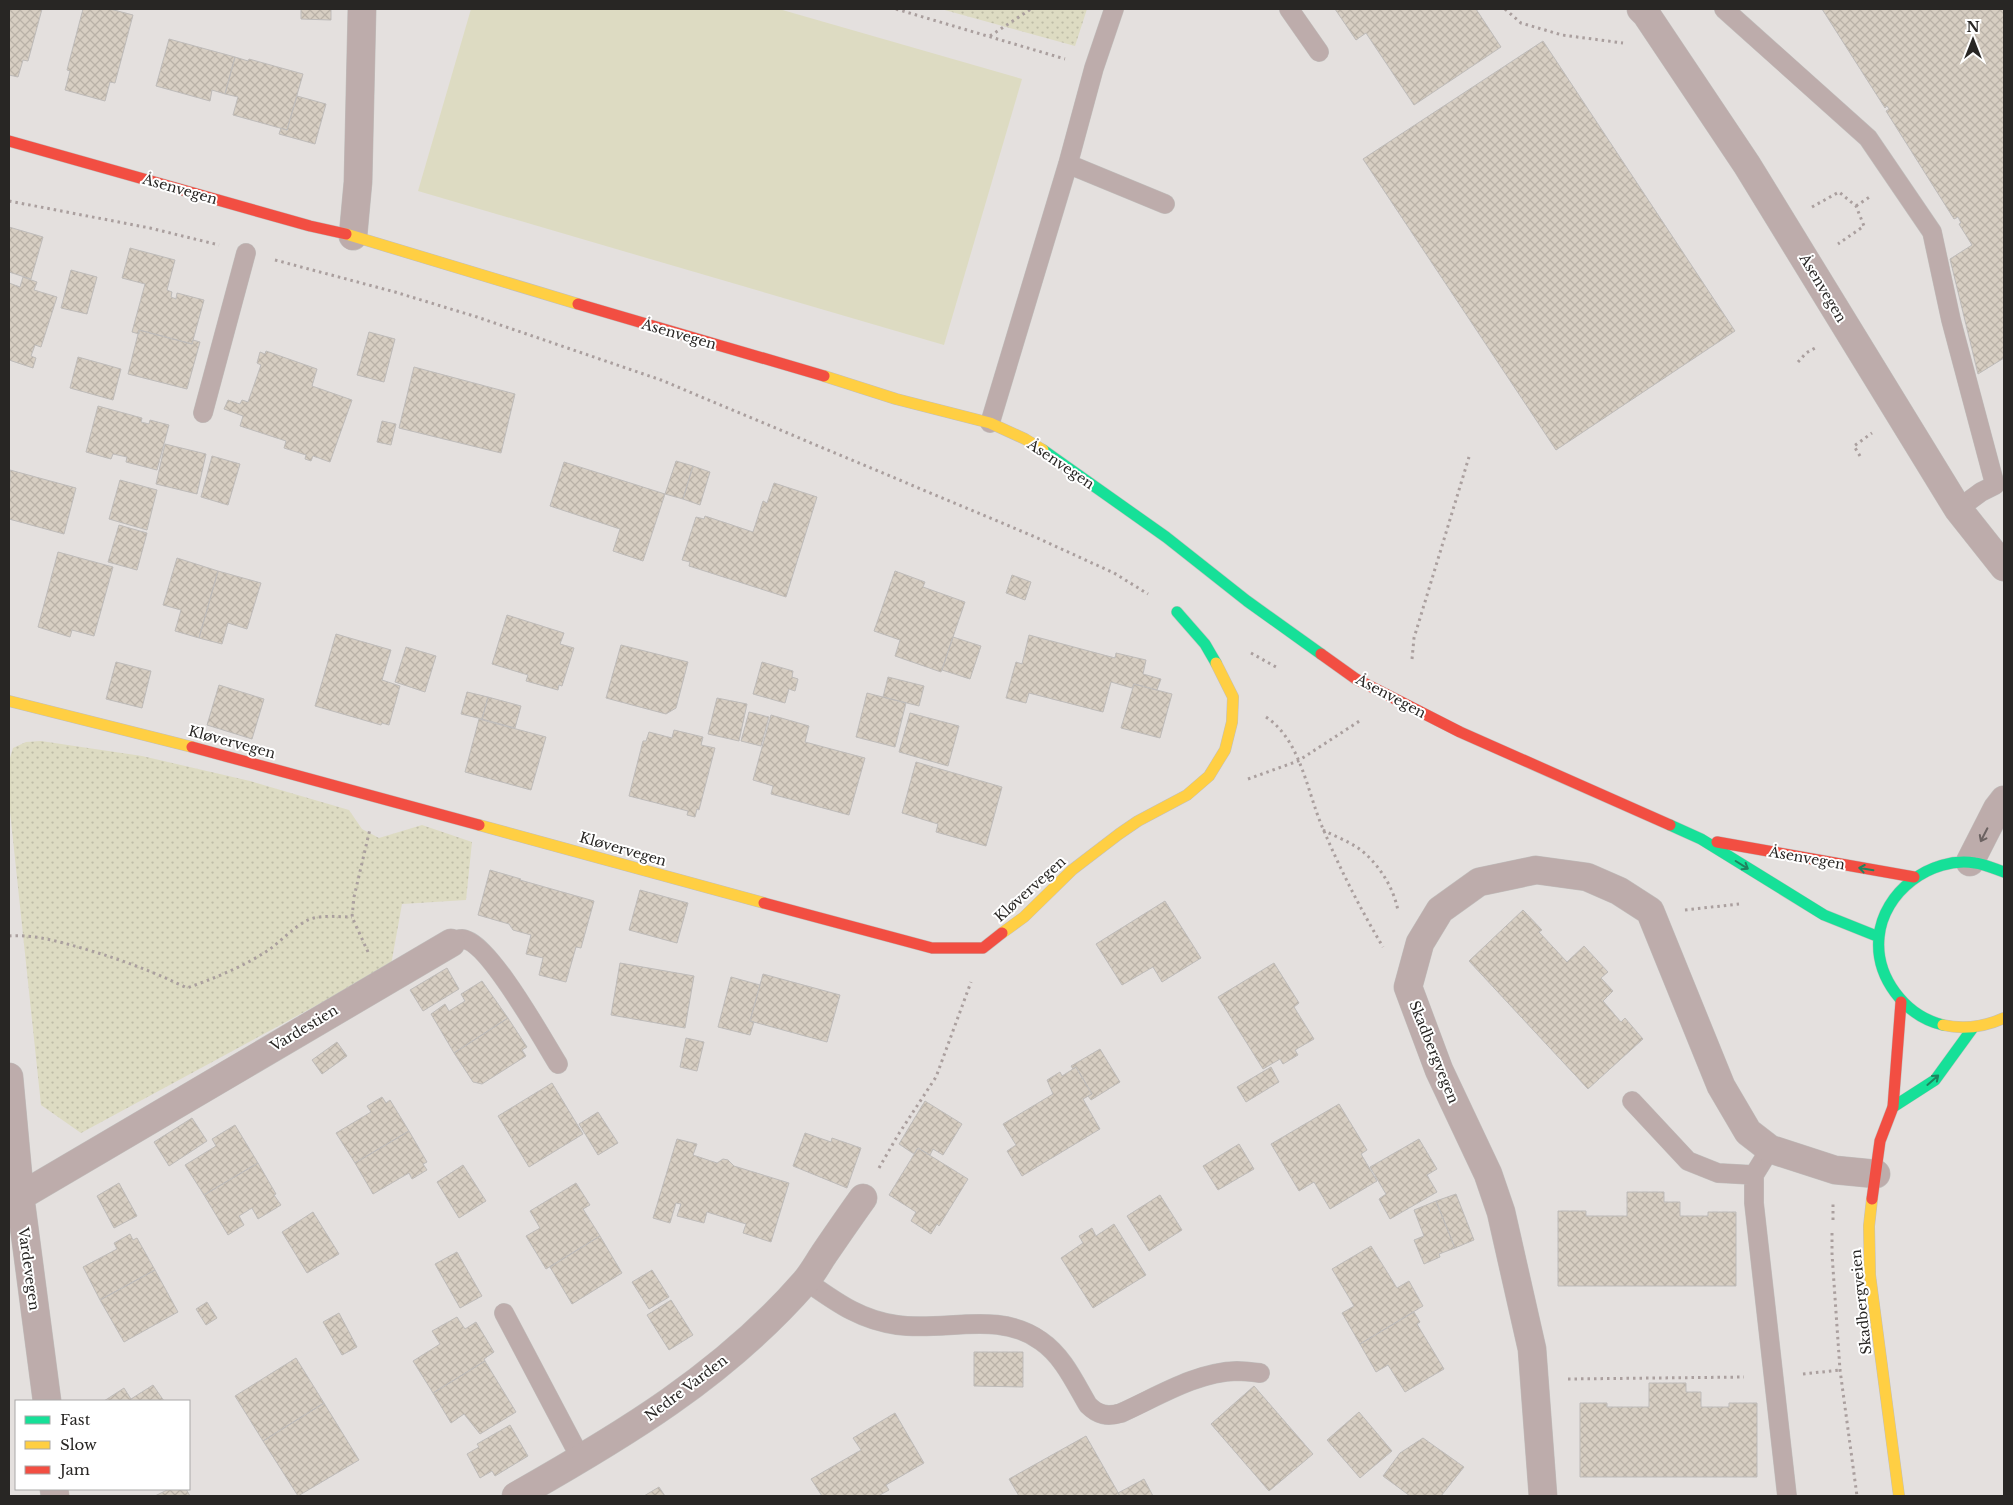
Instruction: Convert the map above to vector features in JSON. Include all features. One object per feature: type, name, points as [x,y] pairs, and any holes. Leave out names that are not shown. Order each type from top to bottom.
[{"type":"street","points":[[353,236],[358,182],[362,9]]},
{"type":"street","name":"Åsenvegen","points":[[1649,10],[1747,165],[1958,509],[2004,567]]},
{"type":"street","name":"Åsenvegen","points":[[9,141],[310,226],[353,236],[600,311],[795,367],[896,399],[990,423],[1025,439],[1058,460],[1166,537],[1247,601],[1356,679],[1460,732],[1701,839],[1824,915],[1879,937]]},
{"type":"street","points":[[1176,612],[1205,644],[1222,672],[1233,697]]},
{"type":"street","name":"Kløvervegen","points":[[9,701],[229,756],[721,892],[932,948],[983,948],[1024,917],[1072,870],[1119,834],[1138,821],[1187,795],[1209,776],[1225,750],[1232,722],[1233,697]]},
{"type":"street","points":[[1970,862],[1997,809],[2004,800]]},
{"type":"street","name":"Åsenvegen","points":[[1701,839],[1914,877]]},
{"type":"street","points":[[2004,872],[1991,866],[1970,862],[1950,862],[1931,868],[1914,877],[1897,893],[1885,914],[1879,937],[1880,961],[1888,983],[1901,1002],[1922,1018],[1946,1027],[1972,1029],[2004,1018]]},
{"type":"street","name":"Skadbergvegen","points":[[1543,1496],[1532,1349],[1501,1212],[1488,1174],[1439,1070],[1408,987],[1420,943],[1440,910],[1479,882],[1536,870],[1587,877],[1619,892],[1650,911]]},
{"type":"street","points":[[1650,911],[1721,1086],[1748,1132],[1770,1149],[1835,1170],[1876,1174]]},
{"type":"street","name":"Vardestien","points":[[14,1200],[451,943]]},
{"type":"street","points":[[1893,1107],[1901,1002]]},
{"type":"street","points":[[1893,1107],[1935,1080],[1972,1029]]},
{"type":"street","name":"Vardevegen","points":[[9,1077],[14,1200],[47,1400]]},
{"type":"street","name":"Skadbergveien","points":[[1893,1107],[1880,1141],[1870,1226],[1870,1275],[1899,1496]]},
{"type":"street","name":"Nedre Varden","points":[[516,1496],[581,1459],[653,1414],[714,1370],[766,1322],[806,1281],[863,1198]]},
{"type":"lane","points":[[990,423],[1068,164],[1094,68],[1114,9]]},
{"type":"lane","points":[[1289,9],[1319,52]]},
{"type":"lane","points":[[1724,9],[1868,138],[1932,232],[1951,320],[1995,485],[1981,492],[1958,509]]},
{"type":"lane","points":[[1068,164],[1165,204]]},
{"type":"lane","points":[[203,413],[246,254]]},
{"type":"lane","name":"Vardestien","points":[[451,943],[462,939],[472,942],[485,953],[513,990],[558,1064]]},
{"type":"lane","points":[[1632,1101],[1688,1161],[1718,1173],[1754,1175]]},
{"type":"lane","points":[[1770,1149],[1754,1175],[1754,1203],[1787,1496]]},
{"type":"lane","points":[[806,1281],[848,1310],[897,1325],[994,1324],[1028,1333],[1055,1352],[1088,1405],[1102,1415],[1112,1416],[1121,1413],[1183,1384],[1216,1374],[1237,1371],[1260,1373]]},
{"type":"lane","points":[[504,1313],[581,1459]]},
{"type":"path","points":[[896,9],[1094,68]]},
{"type":"path","points":[[990,36],[1031,9]]},
{"type":"path","points":[[1505,9],[1521,23],[1562,35],[1608,42],[1631,43]]},
{"type":"path","points":[[1812,207],[1839,192],[1856,206],[1864,226],[1838,244]]},
{"type":"path","points":[[1856,206],[1876,193]]},
{"type":"path","points":[[9,201],[176,234],[395,292],[571,348],[661,380],[1042,540],[1114,573],[1176,612]]},
{"type":"path","points":[[1412,658],[1414,638],[1469,457]]},
{"type":"path","points":[[1245,650],[1280,669]]},
{"type":"path","points":[[1233,697],[1271,721],[1289,742],[1298,761],[1323,830],[1368,922],[1408,987]]},
{"type":"path","points":[[1240,782],[1298,761],[1366,716]]},
{"type":"path","points":[[378,797],[364,851],[352,917],[382,982]]},
{"type":"path","points":[[1323,830],[1358,848],[1372,861],[1392,892],[1403,928],[1420,943]]},
{"type":"path","points":[[1650,911],[1700,910],[1747,903]]},
{"type":"path","points":[[9,936],[46,938],[82,948],[160,974],[186,988],[211,980],[254,958],[271,948],[307,921],[332,917],[352,917]]},
{"type":"path","points":[[863,1198],[898,1135],[936,1076],[983,948]]},
{"type":"path","points":[[1835,1170],[1832,1254],[1840,1370],[1857,1496]]},
{"type":"path","points":[[1567,1372],[1568,1379],[1686,1376]]},
{"type":"shaded area","points":[[471,9],[779,9],[1022,79],[944,345],[418,191]]},
{"type":"shaded area","points":[[941,9],[1087,9],[1075,46]]},
{"type":"shaded area","points":[[41,741],[142,756],[250,781],[349,810],[362,829],[379,838],[422,825],[472,842],[466,900],[402,904],[391,965],[81,1133],[41,1105],[9,802],[9,761],[13,748],[26,742]]},
{"type":"building","points":[[9,9],[42,9],[28,61],[23,60],[18,77],[9,75]]},
{"type":"building","points":[[83,9],[110,9],[133,15],[115,83],[110,82],[105,101],[65,90],[70,71],[67,70]]},
{"type":"building","points":[[301,9],[331,9],[331,20],[301,19]]},
{"type":"building","points":[[1335,9],[1476,9],[1501,47],[1414,105],[1366,33],[1356,40]]},
{"type":"building","points":[[1822,9],[2004,9],[2004,358],[1978,374],[1950,259],[1972,245],[1959,224],[1961,223],[1958,217],[1954,219],[1886,111],[1889,109],[1887,106],[1885,108]]},
{"type":"building","points":[[169,39],[235,57],[225,94],[212,90],[210,101],[156,86]]},
{"type":"building","points":[[1543,41],[1735,331],[1556,450],[1363,159]]},
{"type":"building","points":[[235,57],[303,74],[287,130],[233,115],[238,97],[225,94]]},
{"type":"building","points":[[297,96],[326,104],[315,144],[279,134],[281,128],[287,130]]},
{"type":"building","points":[[9,227],[43,237],[31,279],[9,272]]},
{"type":"building","points":[[130,248],[175,260],[167,290],[172,292],[171,297],[176,299],[177,293],[204,300],[192,344],[139,330],[139,334],[132,332],[145,284],[122,278]]},
{"type":"building","points":[[71,270],[97,277],[87,314],[61,308]]},
{"type":"building","points":[[23,277],[37,282],[34,290],[57,297],[41,347],[35,345],[31,356],[36,358],[33,368],[9,360],[9,283],[20,287]]},
{"type":"building","points":[[139,330],[192,344],[193,340],[200,342],[187,389],[128,374]]},
{"type":"building","points":[[369,332],[395,339],[384,382],[357,375]]},
{"type":"building","points":[[266,351],[317,369],[312,386],[352,400],[330,462],[313,456],[311,461],[305,459],[306,455],[284,448],[286,441],[240,426],[243,416],[224,409],[228,400],[240,404],[242,400],[248,402],[261,365],[257,363],[260,352],[265,354]]},
{"type":"building","points":[[78,357],[121,369],[113,400],[70,388]]},
{"type":"building","points":[[414,367],[515,394],[501,453],[399,428]]},
{"type":"building","points":[[98,406],[142,418],[141,422],[149,424],[150,420],[169,425],[157,470],[126,462],[127,457],[113,454],[111,459],[86,452]]},
{"type":"building","points":[[382,421],[396,424],[391,445],[377,442]]},
{"type":"building","points":[[165,444],[206,454],[197,494],[156,484]]},
{"type":"building","points":[[212,456],[240,464],[228,505],[201,497]]},
{"type":"building","points":[[676,461],[693,466],[683,499],[665,494]]},
{"type":"building","points":[[564,462],[665,494],[643,561],[613,551],[620,529],[550,506]]},
{"type":"building","points":[[693,466],[710,472],[700,505],[683,499]]},
{"type":"building","points":[[10,470],[76,488],[64,534],[9,519]]},
{"type":"building","points":[[120,480],[157,490],[147,530],[109,519]]},
{"type":"building","points":[[774,483],[817,497],[786,597],[689,566],[690,562],[682,560],[696,517],[704,519],[705,516],[753,532],[763,501],[767,503]]},
{"type":"building","points":[[119,525],[147,533],[137,570],[108,562]]},
{"type":"building","points":[[58,552],[113,567],[94,636],[72,630],[70,637],[38,627]]},
{"type":"building","points":[[177,558],[218,571],[199,638],[175,631],[181,610],[163,605]]},
{"type":"building","points":[[218,571],[261,583],[247,629],[228,623],[222,644],[199,638]]},
{"type":"building","points":[[895,571],[925,582],[923,587],[965,602],[941,672],[895,656],[900,640],[874,631]]},
{"type":"building","points":[[1012,575],[1031,582],[1025,600],[1006,593]]},
{"type":"building","points":[[507,615],[564,633],[560,644],[574,648],[562,686],[559,685],[558,690],[526,681],[528,675],[492,664]]},
{"type":"building","points":[[336,634],[391,650],[382,680],[400,686],[389,725],[382,723],[381,725],[315,706]]},
{"type":"building","points":[[1029,635],[1115,658],[1116,653],[1146,660],[1143,674],[1161,679],[1157,690],[1134,684],[1132,688],[1111,682],[1103,712],[1029,693],[1026,703],[1006,698],[1016,662],[1022,664]]},
{"type":"building","points":[[953,637],[981,646],[970,679],[942,670]]},
{"type":"building","points":[[621,645],[688,662],[676,708],[666,714],[606,698]]},
{"type":"building","points":[[406,647],[436,656],[425,692],[395,682]]},
{"type":"building","points":[[116,662],[151,671],[142,708],[106,699]]},
{"type":"building","points":[[762,662],[793,671],[792,677],[798,679],[795,691],[789,689],[785,703],[753,694]]},
{"type":"building","points":[[888,677],[924,686],[919,706],[883,697]]},
{"type":"building","points":[[1134,684],[1172,694],[1160,738],[1121,728]]},
{"type":"building","points":[[219,685],[264,699],[252,739],[207,725]]},
{"type":"building","points":[[467,692],[488,697],[482,719],[461,714]]},
{"type":"building","points":[[867,693],[906,703],[895,747],[856,737]]},
{"type":"building","points":[[488,697],[521,706],[515,728],[482,719]]},
{"type":"building","points":[[717,698],[747,704],[739,741],[708,734]]},
{"type":"building","points":[[749,712],[769,717],[761,746],[741,741]]},
{"type":"building","points":[[910,713],[959,726],[948,766],[899,752]]},
{"type":"building","points":[[771,715],[809,726],[805,742],[865,758],[849,815],[771,794],[773,786],[753,780]]},
{"type":"building","points":[[479,719],[546,737],[531,790],[465,772]]},
{"type":"building","points":[[674,730],[703,737],[701,745],[715,748],[699,810],[697,809],[695,817],[687,815],[688,811],[629,796],[643,741],[646,741],[649,732],[672,738]]},
{"type":"building","points":[[916,762],[1002,787],[986,846],[936,832],[938,824],[902,813]]},
{"type":"building","points":[[490,870],[594,901],[581,948],[576,947],[566,982],[539,975],[543,958],[526,954],[531,935],[513,930],[509,924],[478,915]]},
{"type":"building","points":[[640,890],[688,903],[677,943],[629,930]]},
{"type":"building","points":[[1165,901],[1201,958],[1162,982],[1153,967],[1122,985],[1096,944]]},
{"type":"building","points":[[1523,910],[1542,930],[1539,932],[1567,962],[1584,946],[1608,972],[1601,978],[1613,991],[1603,1001],[1621,1022],[1625,1018],[1643,1039],[1588,1089],[1469,961]]},
{"type":"building","points":[[620,963],[694,976],[685,1028],[611,1015]]},
{"type":"building","points":[[1274,963],[1299,1003],[1294,1007],[1314,1039],[1295,1050],[1298,1055],[1283,1064],[1280,1059],[1263,1069],[1218,997]]},
{"type":"building","points":[[447,968],[459,989],[423,1011],[410,990]]},
{"type":"building","points":[[763,974],[840,995],[827,1042],[750,1021]]},
{"type":"building","points":[[731,977],[760,985],[750,1021],[754,1022],[750,1035],[718,1027]]},
{"type":"building","points":[[482,981],[508,1018],[454,1053],[431,1014],[445,1004],[449,1011],[465,1001],[461,994]]},
{"type":"building","points":[[508,1018],[527,1047],[522,1050],[526,1056],[482,1084],[473,1082],[454,1053]]},
{"type":"building","points":[[686,1038],[704,1042],[697,1071],[680,1067]]},
{"type":"building","points":[[337,1042],[347,1056],[322,1074],[312,1060]]},
{"type":"building","points":[[1100,1049],[1120,1082],[1091,1100],[1088,1096],[1092,1094],[1076,1067],[1073,1069],[1071,1066]]},
{"type":"building","points":[[1076,1067],[1092,1094],[1083,1099],[1100,1129],[1022,1176],[1007,1151],[1016,1145],[1003,1124],[1053,1094],[1047,1080],[1060,1072],[1062,1076]]},
{"type":"building","points":[[1271,1067],[1279,1082],[1246,1102],[1237,1087]]},
{"type":"building","points":[[552,1083],[583,1134],[529,1167],[498,1116]]},
{"type":"building","points":[[382,1097],[386,1103],[390,1100],[409,1131],[355,1163],[336,1133],[371,1112],[367,1106]]},
{"type":"building","points":[[925,1101],[962,1124],[943,1155],[933,1149],[930,1155],[918,1148],[914,1154],[899,1144]]},
{"type":"building","points":[[1339,1104],[1367,1150],[1361,1154],[1377,1181],[1330,1209],[1314,1182],[1299,1191],[1271,1144]]},
{"type":"building","points":[[598,1112],[618,1143],[598,1155],[579,1124]]},
{"type":"building","points":[[192,1118],[207,1141],[169,1166],[154,1142]]},
{"type":"building","points":[[235,1125],[258,1163],[204,1195],[185,1165],[216,1146],[212,1139]]},
{"type":"building","points":[[409,1131],[427,1162],[423,1164],[427,1170],[412,1179],[409,1173],[373,1194],[355,1163]]},
{"type":"building","points":[[805,1133],[831,1142],[832,1138],[861,1148],[847,1188],[793,1166]]},
{"type":"building","points":[[677,1139],[697,1144],[693,1155],[717,1163],[723,1159],[728,1160],[734,1166],[789,1183],[771,1242],[743,1233],[746,1224],[707,1212],[704,1223],[677,1216],[681,1204],[676,1203],[670,1223],[653,1218]]},
{"type":"building","points":[[1419,1139],[1437,1169],[1427,1175],[1437,1192],[1390,1219],[1379,1199],[1386,1194],[1370,1167]]},
{"type":"building","points":[[1239,1144],[1254,1169],[1218,1190],[1203,1166]]},
{"type":"building","points":[[918,1148],[968,1179],[939,1226],[937,1224],[931,1234],[911,1221],[916,1212],[889,1195]]},
{"type":"building","points":[[258,1163],[281,1205],[258,1219],[252,1208],[239,1216],[244,1225],[228,1235],[204,1195]]},
{"type":"building","points":[[463,1165],[486,1201],[459,1218],[437,1182]]},
{"type":"building","points":[[119,1183],[137,1216],[114,1228],[97,1196]]},
{"type":"building","points":[[576,1183],[590,1205],[583,1209],[600,1236],[546,1269],[526,1236],[540,1228],[530,1211]]},
{"type":"building","points":[[1627,1192],[1664,1192],[1664,1202],[1680,1202],[1680,1216],[1708,1216],[1708,1212],[1736,1212],[1736,1286],[1558,1286],[1558,1211],[1586,1211],[1586,1216],[1627,1216]]},
{"type":"building","points":[[1456,1194],[1474,1240],[1455,1248],[1436,1201]]},
{"type":"building","points":[[1160,1195],[1182,1230],[1149,1251],[1127,1216]]},
{"type":"building","points":[[1436,1201],[1455,1248],[1439,1254],[1440,1257],[1424,1264],[1414,1240],[1424,1236],[1414,1210]]},
{"type":"building","points":[[313,1212],[339,1254],[307,1273],[282,1232]]},
{"type":"building","points":[[1114,1224],[1146,1275],[1093,1308],[1061,1258],[1083,1243],[1079,1236],[1092,1228],[1096,1236]]},
{"type":"building","points":[[130,1234],[133,1240],[137,1238],[155,1270],[100,1300],[83,1267],[117,1249],[114,1243]]},
{"type":"building","points":[[600,1236],[622,1273],[572,1304],[550,1267]]},
{"type":"building","points":[[1371,1246],[1397,1288],[1409,1281],[1423,1306],[1360,1344],[1342,1313],[1354,1306],[1332,1269]]},
{"type":"building","points":[[457,1252],[482,1296],[460,1308],[435,1264]]},
{"type":"building","points":[[155,1270],[178,1312],[124,1342],[100,1300]]},
{"type":"building","points":[[652,1270],[669,1297],[649,1309],[632,1282]]},
{"type":"building","points":[[671,1300],[693,1335],[669,1350],[647,1315]]},
{"type":"building","points":[[207,1302],[217,1318],[206,1325],[196,1309]]},
{"type":"building","points":[[1414,1312],[1420,1322],[1417,1324],[1444,1369],[1405,1392],[1388,1365],[1376,1372],[1360,1344]]},
{"type":"building","points":[[339,1313],[357,1347],[342,1355],[323,1322]]},
{"type":"building","points":[[457,1317],[465,1329],[476,1322],[494,1352],[484,1359],[485,1361],[433,1393],[413,1361],[440,1344],[432,1331]]},
{"type":"building","points":[[974,1352],[1023,1352],[1023,1387],[974,1386]]},
{"type":"building","points":[[296,1358],[324,1403],[263,1441],[235,1396]]},
{"type":"building","points":[[485,1361],[516,1412],[480,1434],[464,1414],[451,1423],[433,1393]]},
{"type":"building","points":[[1649,1383],[1686,1383],[1686,1392],[1701,1392],[1701,1407],[1729,1407],[1729,1403],[1757,1403],[1757,1477],[1580,1477],[1580,1403],[1607,1403],[1607,1407],[1649,1407]]},
{"type":"building","points":[[153,1385],[163,1400],[106,1400],[124,1388],[131,1399]]},
{"type":"building","points":[[1254,1386],[1313,1454],[1269,1491],[1211,1424]]},
{"type":"building","points":[[324,1403],[359,1460],[298,1496],[263,1441]]},
{"type":"building","points":[[1359,1412],[1392,1451],[1360,1478],[1327,1440]]},
{"type":"building","points":[[895,1413],[924,1463],[886,1485],[889,1490],[878,1496],[822,1496],[811,1479],[861,1450],[853,1438]]},
{"type":"building","points":[[510,1425],[528,1456],[495,1476],[492,1471],[480,1478],[467,1454],[479,1447],[477,1444]]},
{"type":"building","points":[[1086,1436],[1120,1496],[1019,1496],[1009,1479]]},
{"type":"building","points":[[1423,1438],[1464,1467],[1441,1496],[1410,1496],[1383,1476],[1400,1453]]},
{"type":"building","points":[[1144,1479],[1153,1496],[1120,1496],[1118,1493]]},
{"type":"building","points":[[659,1487],[665,1496],[644,1496]]},
{"type":"building","points":[[167,1490],[187,1490],[190,1496],[155,1496]]},
{"type":"traffic: fast","points":[[1043,450],[1166,537],[1247,601],[1321,654]]},
{"type":"traffic: fast","points":[[1177,612],[1205,644],[1216,663]]},
{"type":"traffic: fast","points":[[1670,825],[1701,839],[1824,915],[1879,937]]},
{"type":"traffic: fast","points":[[1943,1025],[1916,1013],[1895,993],[1887,980],[1879,952],[1882,921],[1890,905],[1900,892],[1912,880],[1926,871],[1958,862],[1986,865],[2004,872]]},
{"type":"traffic: fast","points":[[1893,1107],[1935,1080],[1972,1029]]},
{"type":"traffic: slow","points":[[346,234],[578,304]]},
{"type":"traffic: slow","points":[[824,376],[896,399],[990,423],[1025,439],[1043,450]]},
{"type":"traffic: slow","points":[[1002,933],[1024,917],[1072,870],[1119,834],[1138,821],[1187,795],[1209,776],[1225,750],[1232,722],[1233,697],[1216,663]]},
{"type":"traffic: slow","points":[[9,701],[192,747]]},
{"type":"traffic: slow","points":[[479,825],[764,903]]},
{"type":"traffic: slow","points":[[1943,1025],[1974,1027],[2004,1018]]},
{"type":"traffic: slow","points":[[1872,1199],[1869,1226],[1870,1275],[1899,1496]]},
{"type":"traffic: jam","points":[[9,141],[310,226],[346,234]]},
{"type":"traffic: jam","points":[[578,304],[824,376]]},
{"type":"traffic: jam","points":[[1321,654],[1356,679],[1460,732],[1670,825]]},
{"type":"traffic: jam","points":[[192,747],[479,825]]},
{"type":"traffic: jam","points":[[1717,842],[1914,877]]},
{"type":"traffic: jam","points":[[764,903],[932,948],[983,948],[1002,933]]},
{"type":"traffic: jam","points":[[1872,1199],[1880,1141],[1893,1107],[1901,1002]]}]
